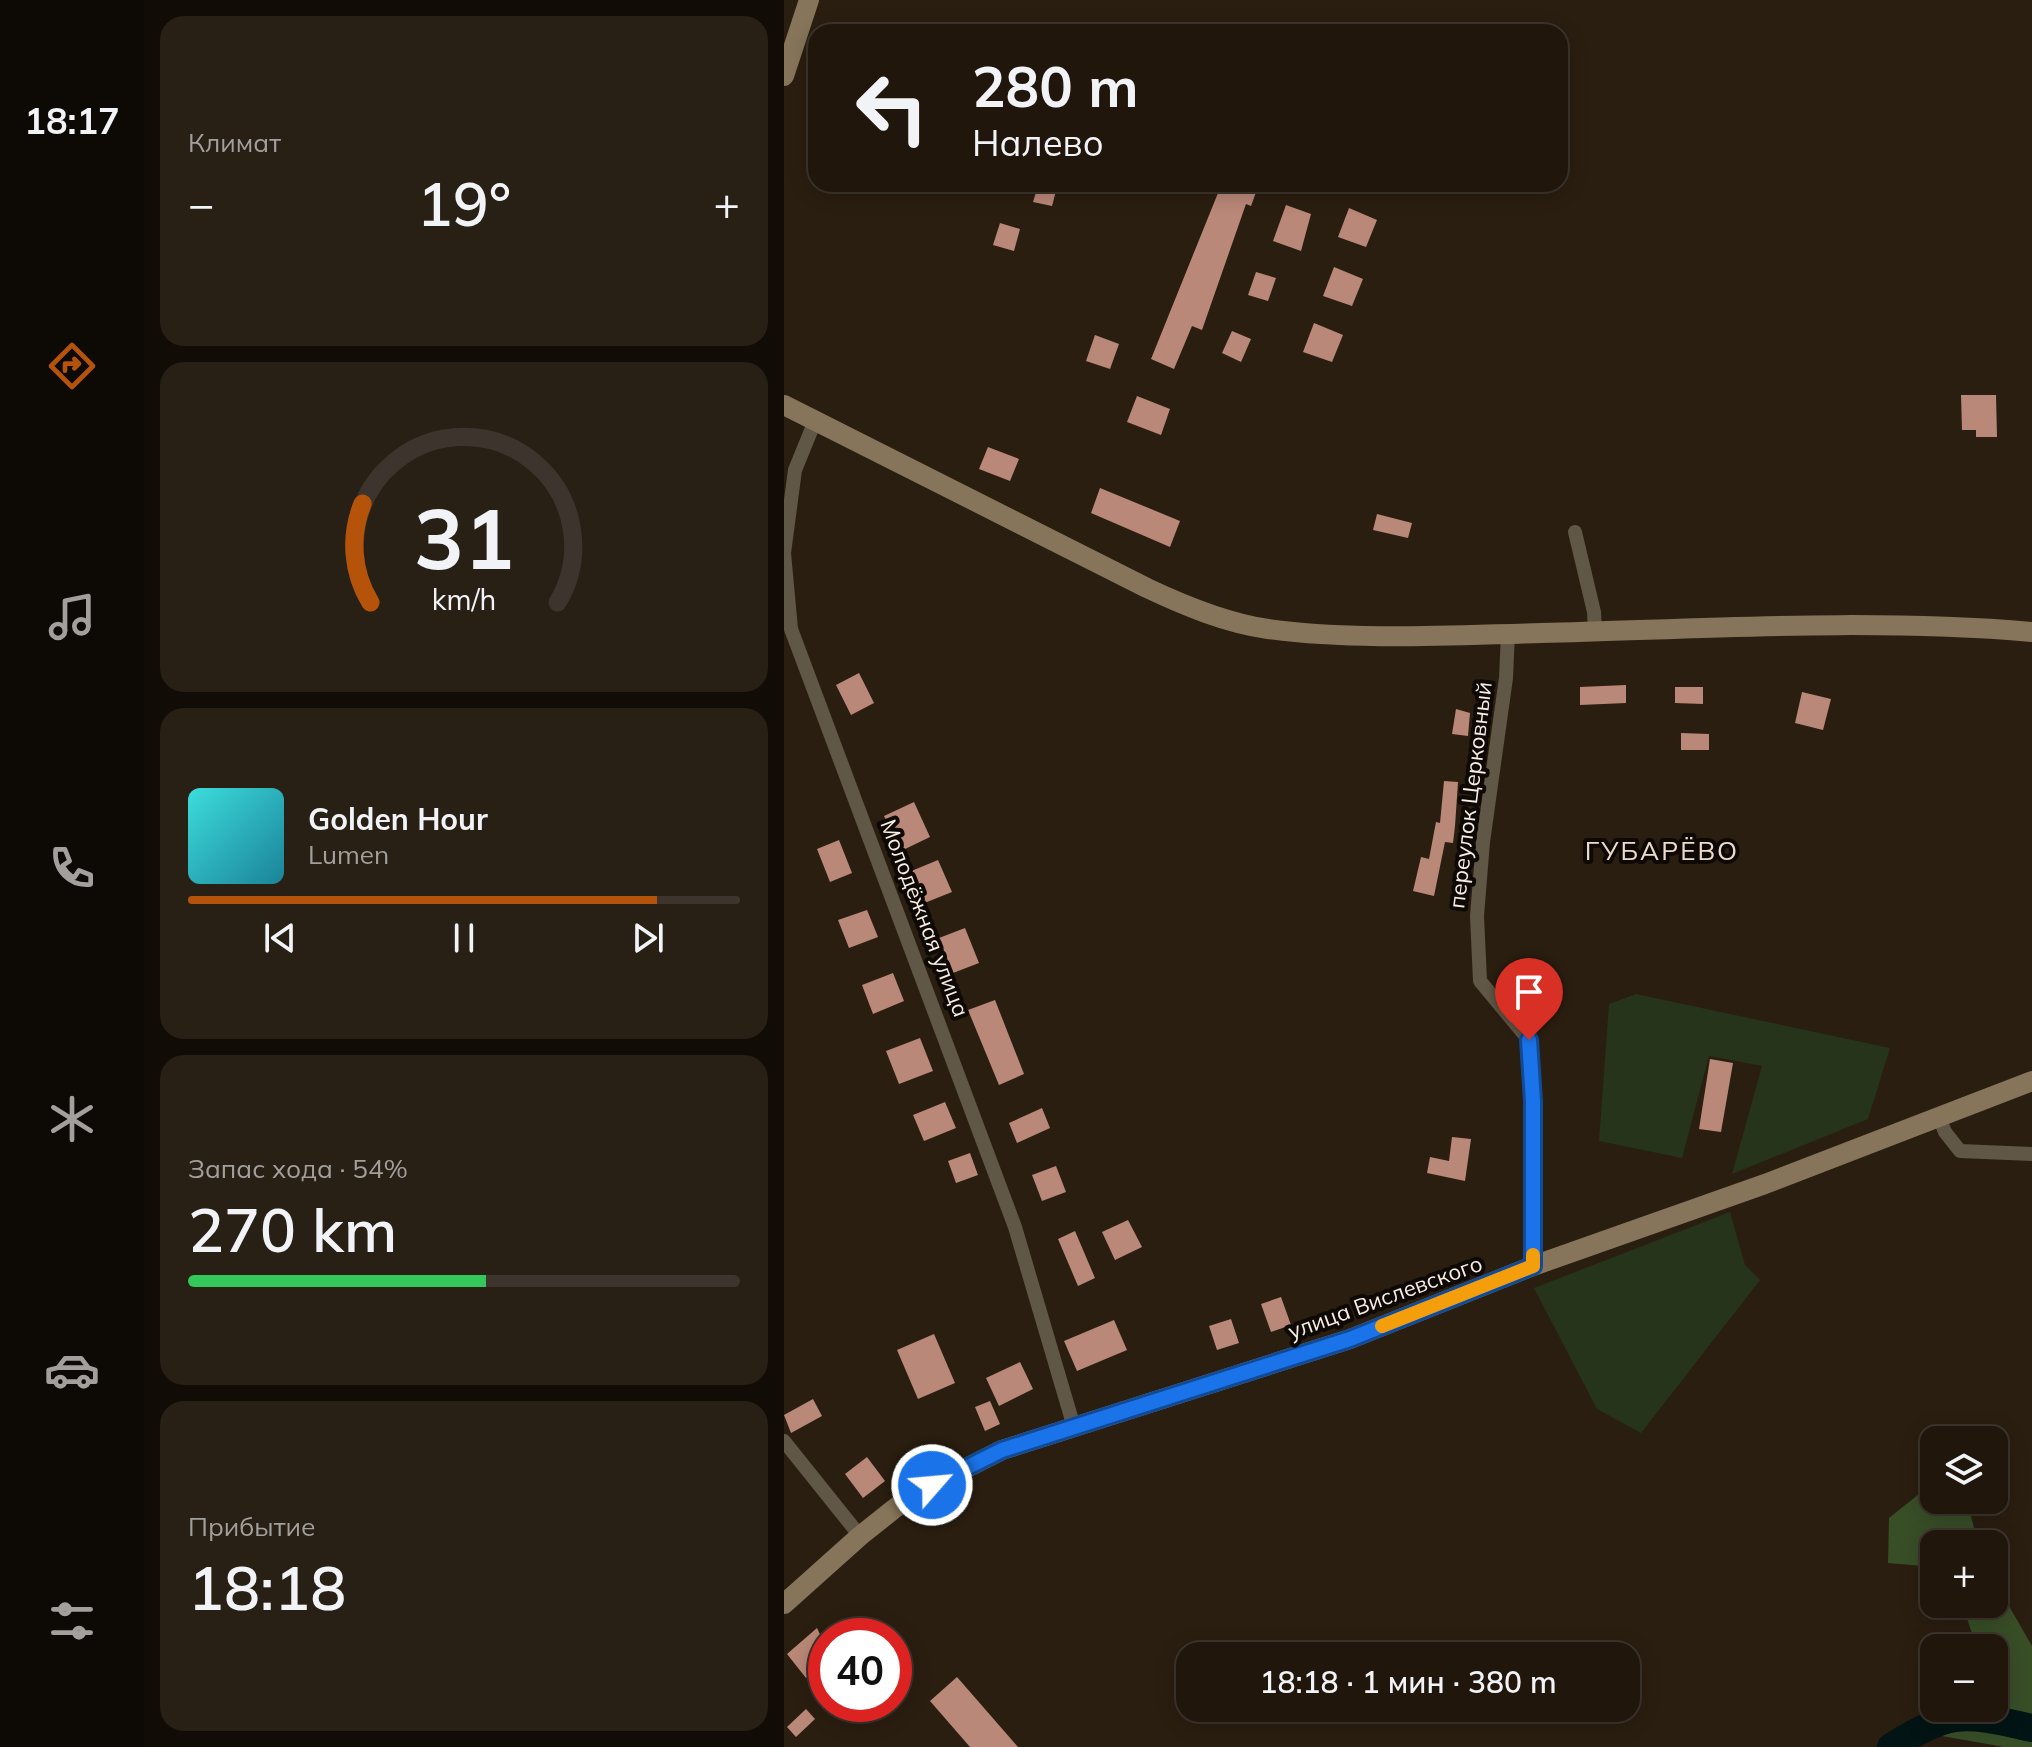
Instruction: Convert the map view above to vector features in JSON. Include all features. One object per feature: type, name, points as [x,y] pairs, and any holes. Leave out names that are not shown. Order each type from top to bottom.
[{"type":"main road","points":[[784,76],[809,0]]},
{"type":"main road","points":[[784,405],[1195,610],[1265,628],[1325,635],[1836,625],[2032,632]]},
{"type":"main road","name":"улица Вислевского","points":[[784,1604],[909,1497],[1002,1450],[1350,1339],[1533,1266],[1765,1184],[2032,1081]]},
{"type":"street","name":"Молодёжная улица","points":[[815,421],[795,470],[784,553],[788,627],[1015,1227],[1074,1427]]},
{"type":"street","points":[[784,482],[795,470]]},
{"type":"street","points":[[1575,532],[1594,612],[1595,632]]},
{"type":"street","name":"переулок Церковный","points":[[1508,633],[1506,678],[1478,901],[1480,981],[1529,1040],[1533,1101],[1533,1266]]},
{"type":"street","points":[[1939,1117],[1945,1132],[1960,1151],[2032,1154]]},
{"type":"street","points":[[784,1441],[860,1536]]},
{"type":"green space","points":[[1636,994],[1890,1048],[1868,1119],[1732,1174],[1762,1066],[1709,1056],[1682,1158],[1599,1141],[1609,1004]]},
{"type":"green space","points":[[1730,1212],[1745,1265],[1760,1280],[1641,1433],[1597,1409],[1534,1288]]},
{"type":"green space","points":[[1920,1493],[1920,1514],[1970,1514],[1974,1530],[1920,1530],[1920,1566],[1888,1563],[1889,1518]]},
{"type":"green space","points":[[2008,1604],[2032,1646],[2032,1747],[2004,1747],[1919,1732],[1930,1722],[2008,1722],[2008,1634],[1972,1634],[1967,1618],[2008,1618]]},
{"type":"building","points":[[1036,192],[1056,192],[1052,206],[1033,202]]},
{"type":"building","points":[[1216,192],[1256,192],[1251,206],[1246,204],[1202,330],[1192,326],[1174,369],[1151,359],[1218,193]]},
{"type":"building","points":[[1286,205],[1311,214],[1301,251],[1273,241]]},
{"type":"building","points":[[1349,208],[1377,220],[1366,247],[1338,237]]},
{"type":"building","points":[[1000,223],[1020,229],[1014,251],[993,245]]},
{"type":"building","points":[[1334,267],[1363,279],[1352,306],[1323,296]]},
{"type":"building","points":[[1256,272],[1276,278],[1268,301],[1248,295]]},
{"type":"building","points":[[1314,323],[1343,335],[1332,362],[1303,352]]},
{"type":"building","points":[[1232,331],[1251,339],[1241,362],[1222,353]]},
{"type":"building","points":[[1095,335],[1119,344],[1110,369],[1086,361]]},
{"type":"building","points":[[1961,395],[1996,395],[1997,437],[1976,437],[1976,430],[1962,430]]},
{"type":"building","points":[[1137,396],[1170,409],[1161,435],[1127,422]]},
{"type":"building","points":[[988,447],[1019,459],[1010,481],[979,469]]},
{"type":"building","points":[[1100,488],[1180,521],[1170,547],[1091,513]]},
{"type":"building","points":[[1377,514],[1412,523],[1408,538],[1373,530]]},
{"type":"building","points":[[859,673],[874,703],[851,715],[836,685]]},
{"type":"building","points":[[1626,685],[1626,703],[1580,705],[1580,687]]},
{"type":"building","points":[[1675,687],[1703,687],[1703,704],[1675,703]]},
{"type":"building","points":[[1802,692],[1831,699],[1823,730],[1795,723]]},
{"type":"building","points":[[1456,709],[1470,713],[1468,736],[1452,734]]},
{"type":"building","points":[[1681,733],[1709,734],[1709,750],[1681,750]]},
{"type":"building","points":[[1444,781],[1458,782],[1455,826],[1453,843],[1445,842],[1434,896],[1413,891],[1421,857],[1429,859],[1436,822],[1440,823]]},
{"type":"building","points":[[914,802],[930,837],[901,851],[884,816]]},
{"type":"building","points":[[839,840],[852,873],[830,882],[817,849]]},
{"type":"building","points":[[938,860],[952,892],[922,904],[909,872]]},
{"type":"building","points":[[867,910],[878,937],[849,948],[838,920]]},
{"type":"building","points":[[965,928],[979,963],[953,973],[939,938]]},
{"type":"building","points":[[893,973],[904,1001],[873,1014],[862,985]]},
{"type":"building","points":[[995,1000],[1024,1074],[999,1085],[968,1010]]},
{"type":"building","points":[[920,1038],[933,1071],[899,1084],[886,1051]]},
{"type":"building","points":[[1710,1059],[1733,1063],[1721,1132],[1699,1129]]},
{"type":"building","points":[[945,1102],[956,1128],[924,1141],[913,1115]]},
{"type":"building","points":[[1042,1108],[1050,1128],[1017,1143],[1009,1123]]},
{"type":"building","points":[[1452,1137],[1471,1139],[1465,1181],[1427,1173],[1430,1157],[1449,1161]]},
{"type":"building","points":[[970,1153],[978,1175],[956,1183],[948,1161]]},
{"type":"building","points":[[1056,1166],[1066,1192],[1042,1201],[1032,1175]]},
{"type":"building","points":[[1128,1220],[1142,1247],[1115,1260],[1102,1232]]},
{"type":"building","points":[[1075,1231],[1095,1278],[1078,1286],[1058,1239]]},
{"type":"building","points":[[1281,1297],[1291,1325],[1271,1332],[1261,1304]]},
{"type":"building","points":[[1231,1319],[1239,1343],[1217,1350],[1209,1326]]},
{"type":"building","points":[[1114,1320],[1127,1350],[1077,1371],[1064,1341]]},
{"type":"building","points":[[934,1334],[955,1383],[918,1399],[897,1350]]},
{"type":"building","points":[[1020,1362],[1033,1389],[999,1406],[986,1378]]},
{"type":"building","points":[[813,1399],[822,1416],[791,1433],[784,1415]]},
{"type":"building","points":[[990,1401],[1000,1424],[985,1431],[975,1407]]},
{"type":"building","points":[[867,1457],[885,1481],[863,1498],[845,1474]]},
{"type":"building","points":[[808,1636],[806,1678],[787,1654]]},
{"type":"building","points":[[957,1677],[1018,1747],[970,1747],[930,1701]]},
{"type":"building","points":[[806,1709],[808,1711],[808,1722],[812,1722],[796,1737],[787,1727]]},
{"type":"waterway","points":[[1891,1747],[1931,1725],[1955,1718],[1984,1719],[2032,1728]]},
{"type":"slow traffic","points":[[1382,1326],[1533,1266],[1533,1255]]},
{"type":"district","name":"ГУБАРЁВО","points":[[1662,850]]},
{"type":"route","points":[[932,1485],[1002,1450],[1350,1339],[1533,1266],[1533,1101],[1529,1040]]}]
